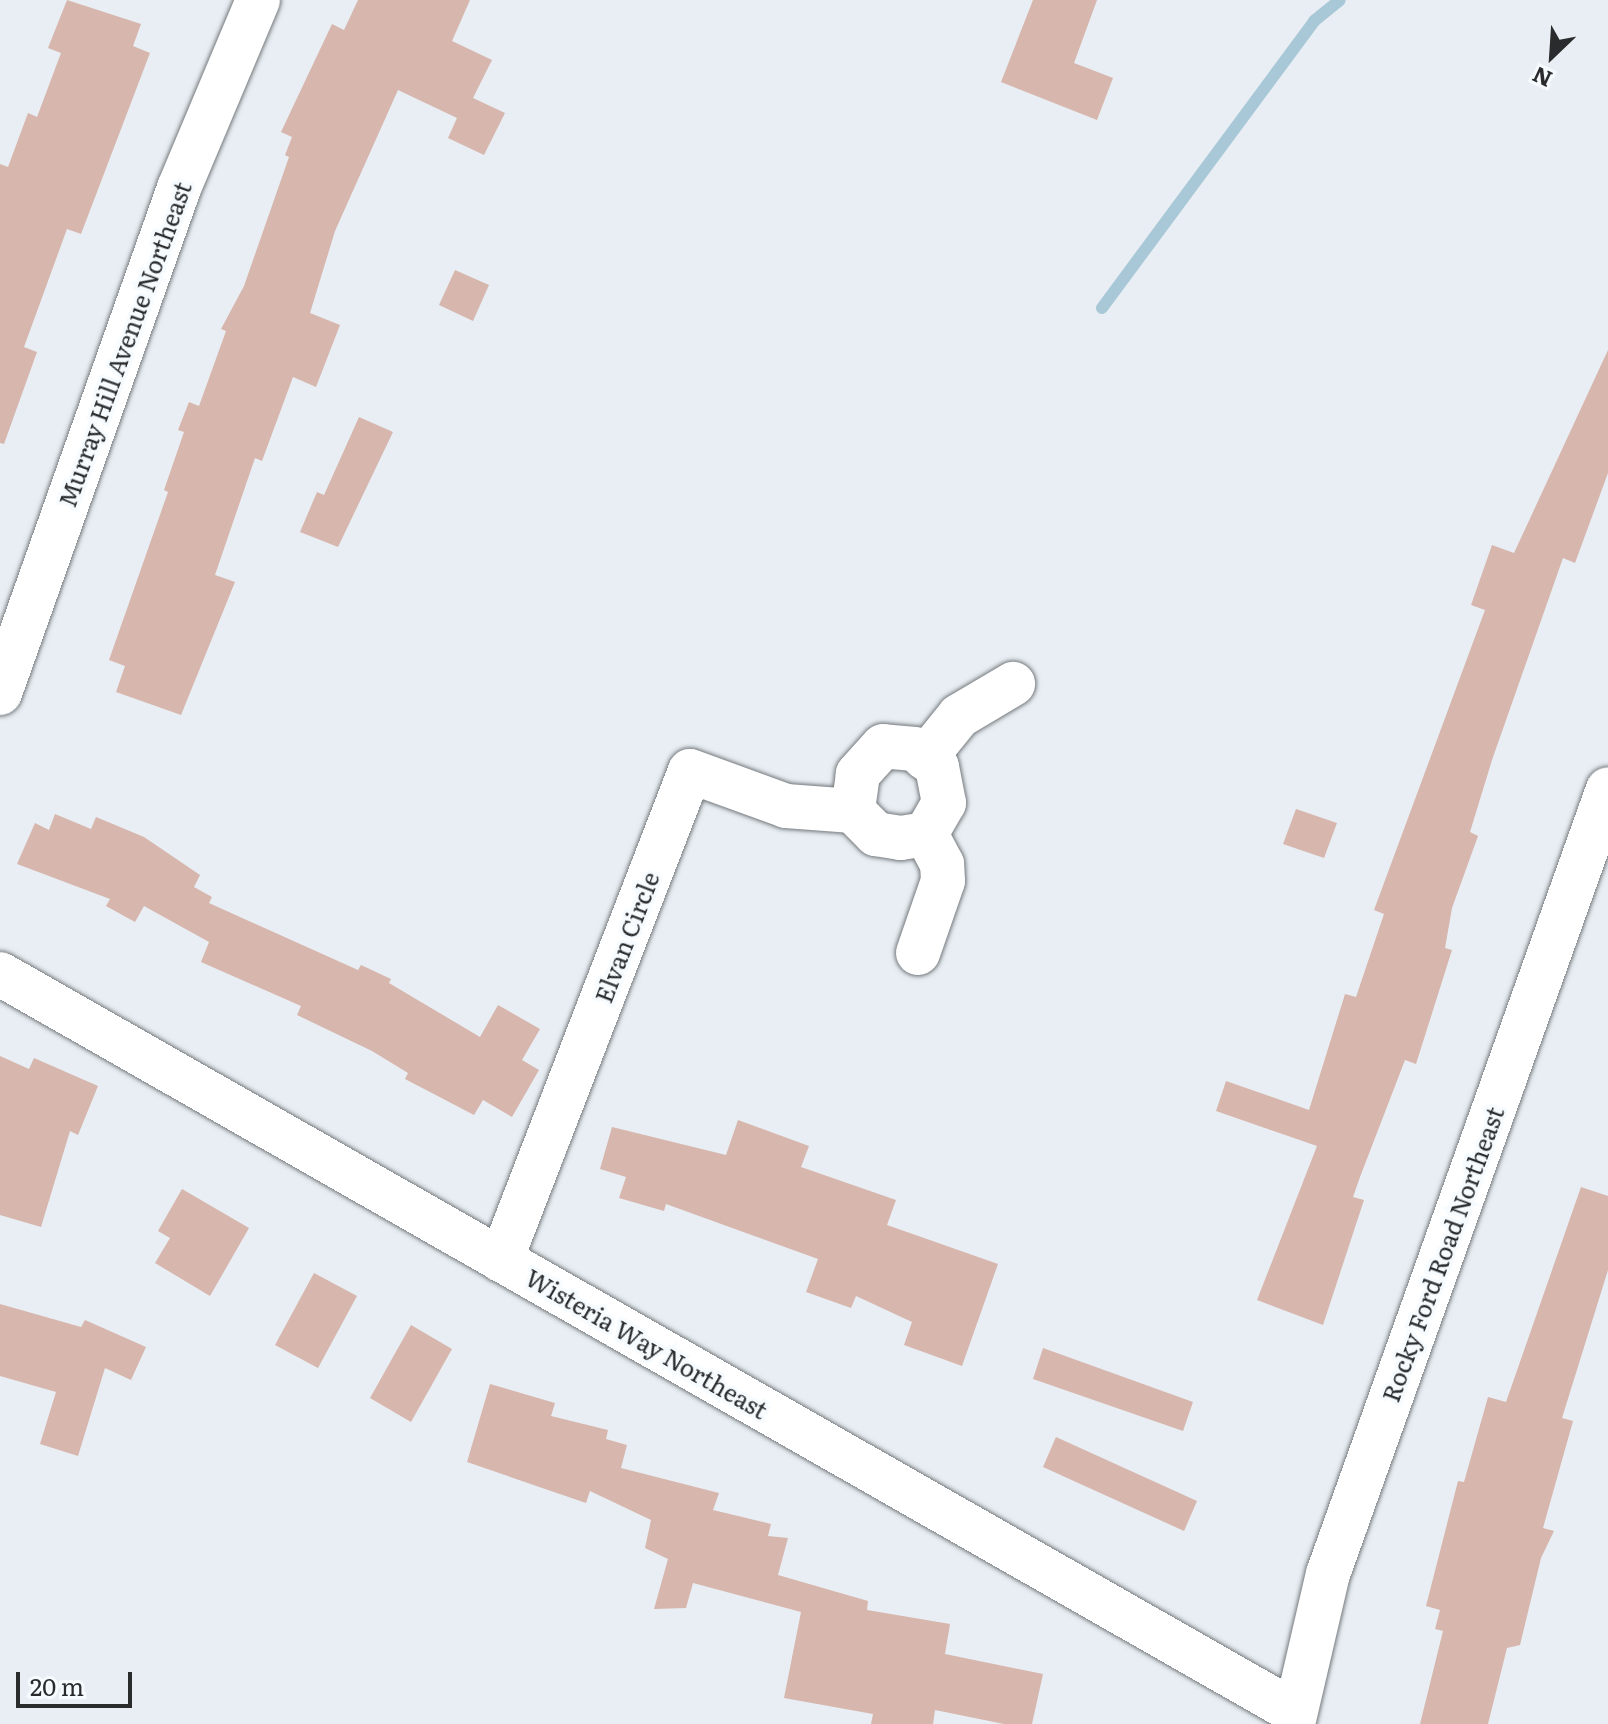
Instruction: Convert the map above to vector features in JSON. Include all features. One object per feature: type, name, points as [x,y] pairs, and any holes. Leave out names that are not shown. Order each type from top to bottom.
[{"type":"street","name":"Murray Hill Avenue Northeast","points":[[0,693],[179,188],[258,0]]},
{"type":"street","points":[[925,758],[959,716],[1013,684]]},
{"type":"street","points":[[883,746],[915,749],[937,767],[944,803],[926,834],[901,838],[876,834],[853,811],[858,774],[883,746]]},
{"type":"street","name":"Elvan Circle","points":[[501,1260],[690,771],[786,806],[853,811]]},
{"type":"street","name":"Rocky Ford Road Northeast","points":[[1293,1718],[1328,1574],[1608,789]]},
{"type":"street","points":[[918,953],[943,881],[942,864],[926,834]]},
{"type":"street","name":"Wisteria Way Northeast","points":[[0,974],[1293,1718]]},
{"type":"building","points":[[67,0],[141,24],[133,46],[150,53],[81,234],[67,229],[24,347],[37,352],[4,444],[0,443],[0,164],[8,167],[28,113],[37,117],[61,53],[48,48]]},
{"type":"building","points":[[358,0],[470,0],[452,41],[492,60],[473,98],[505,113],[484,155],[448,138],[457,118],[398,90],[335,231],[310,313],[340,325],[316,387],[293,377],[262,461],[255,458],[215,575],[235,582],[181,715],[116,692],[125,666],[109,660],[168,492],[164,490],[184,432],[178,430],[189,402],[199,406],[226,331],[221,329],[244,286],[289,157],[285,155],[292,137],[281,132],[332,24],[344,30]]},
{"type":"building","points":[[1033,0],[1097,0],[1074,63],[1113,78],[1097,120],[1001,82]]},
{"type":"building","points":[[455,270],[489,285],[473,321],[439,305]]},
{"type":"building","points":[[1608,350],[1608,473],[1575,563],[1563,558],[1492,760],[1470,832],[1478,836],[1452,908],[1445,948],[1452,950],[1416,1064],[1405,1060],[1353,1197],[1364,1200],[1323,1325],[1257,1300],[1317,1146],[1216,1111],[1226,1081],[1309,1110],[1345,994],[1356,997],[1384,914],[1374,910],[1485,610],[1471,605],[1492,545],[1514,553]]},
{"type":"building","points":[[359,417],[393,432],[338,547],[300,532],[317,492],[324,495]]},
{"type":"building","points":[[1296,809],[1337,823],[1324,858],[1283,844]]},
{"type":"building","points":[[55,814],[91,829],[96,817],[144,837],[200,875],[194,887],[212,897],[209,903],[358,970],[361,965],[391,979],[389,983],[480,1037],[498,1005],[540,1029],[522,1060],[539,1070],[512,1117],[483,1100],[474,1115],[405,1079],[408,1073],[372,1051],[297,1015],[301,1006],[201,962],[209,942],[144,906],[135,922],[106,906],[110,899],[17,864],[35,823],[49,830]]},
{"type":"building","points":[[0,1056],[29,1069],[34,1058],[98,1086],[78,1135],[70,1131],[41,1227],[0,1215]]},
{"type":"building","points":[[738,1120],[809,1146],[801,1167],[896,1200],[887,1225],[998,1264],[962,1366],[904,1345],[912,1322],[856,1296],[851,1308],[806,1292],[818,1259],[666,1204],[664,1211],[619,1198],[626,1177],[600,1169],[612,1127],[726,1155]]},
{"type":"building","points":[[1581,1187],[1608,1196],[1608,1270],[1562,1418],[1573,1421],[1543,1528],[1554,1531],[1541,1558],[1520,1645],[1507,1648],[1488,1724],[1420,1724],[1443,1631],[1435,1629],[1440,1610],[1426,1606],[1458,1481],[1464,1482],[1488,1397],[1506,1402]]},
{"type":"building","points":[[182,1189],[249,1228],[210,1296],[155,1263],[170,1238],[158,1231]]},
{"type":"building","points":[[314,1273],[357,1296],[318,1368],[275,1345]]},
{"type":"building","points":[[0,1304],[81,1327],[85,1320],[146,1347],[131,1380],[105,1368],[78,1456],[40,1444],[56,1392],[0,1376]]},
{"type":"building","points":[[411,1325],[452,1349],[411,1422],[370,1398]]},
{"type":"building","points":[[1043,1348],[1193,1402],[1183,1431],[1033,1379]]},
{"type":"building","points":[[490,1384],[555,1403],[551,1416],[608,1430],[606,1439],[627,1445],[621,1468],[719,1493],[713,1510],[771,1524],[768,1536],[788,1538],[778,1575],[868,1601],[867,1610],[950,1624],[945,1654],[1043,1674],[1032,1724],[1004,1724],[935,1710],[933,1724],[871,1724],[873,1714],[784,1698],[801,1612],[693,1583],[686,1608],[654,1609],[668,1559],[645,1548],[651,1520],[590,1491],[586,1503],[467,1462]]},
{"type":"building","points":[[1056,1437],[1197,1501],[1184,1531],[1043,1467]]},
{"type":"waterway","points":[[1102,308],[1314,21],[1340,0]]}]
